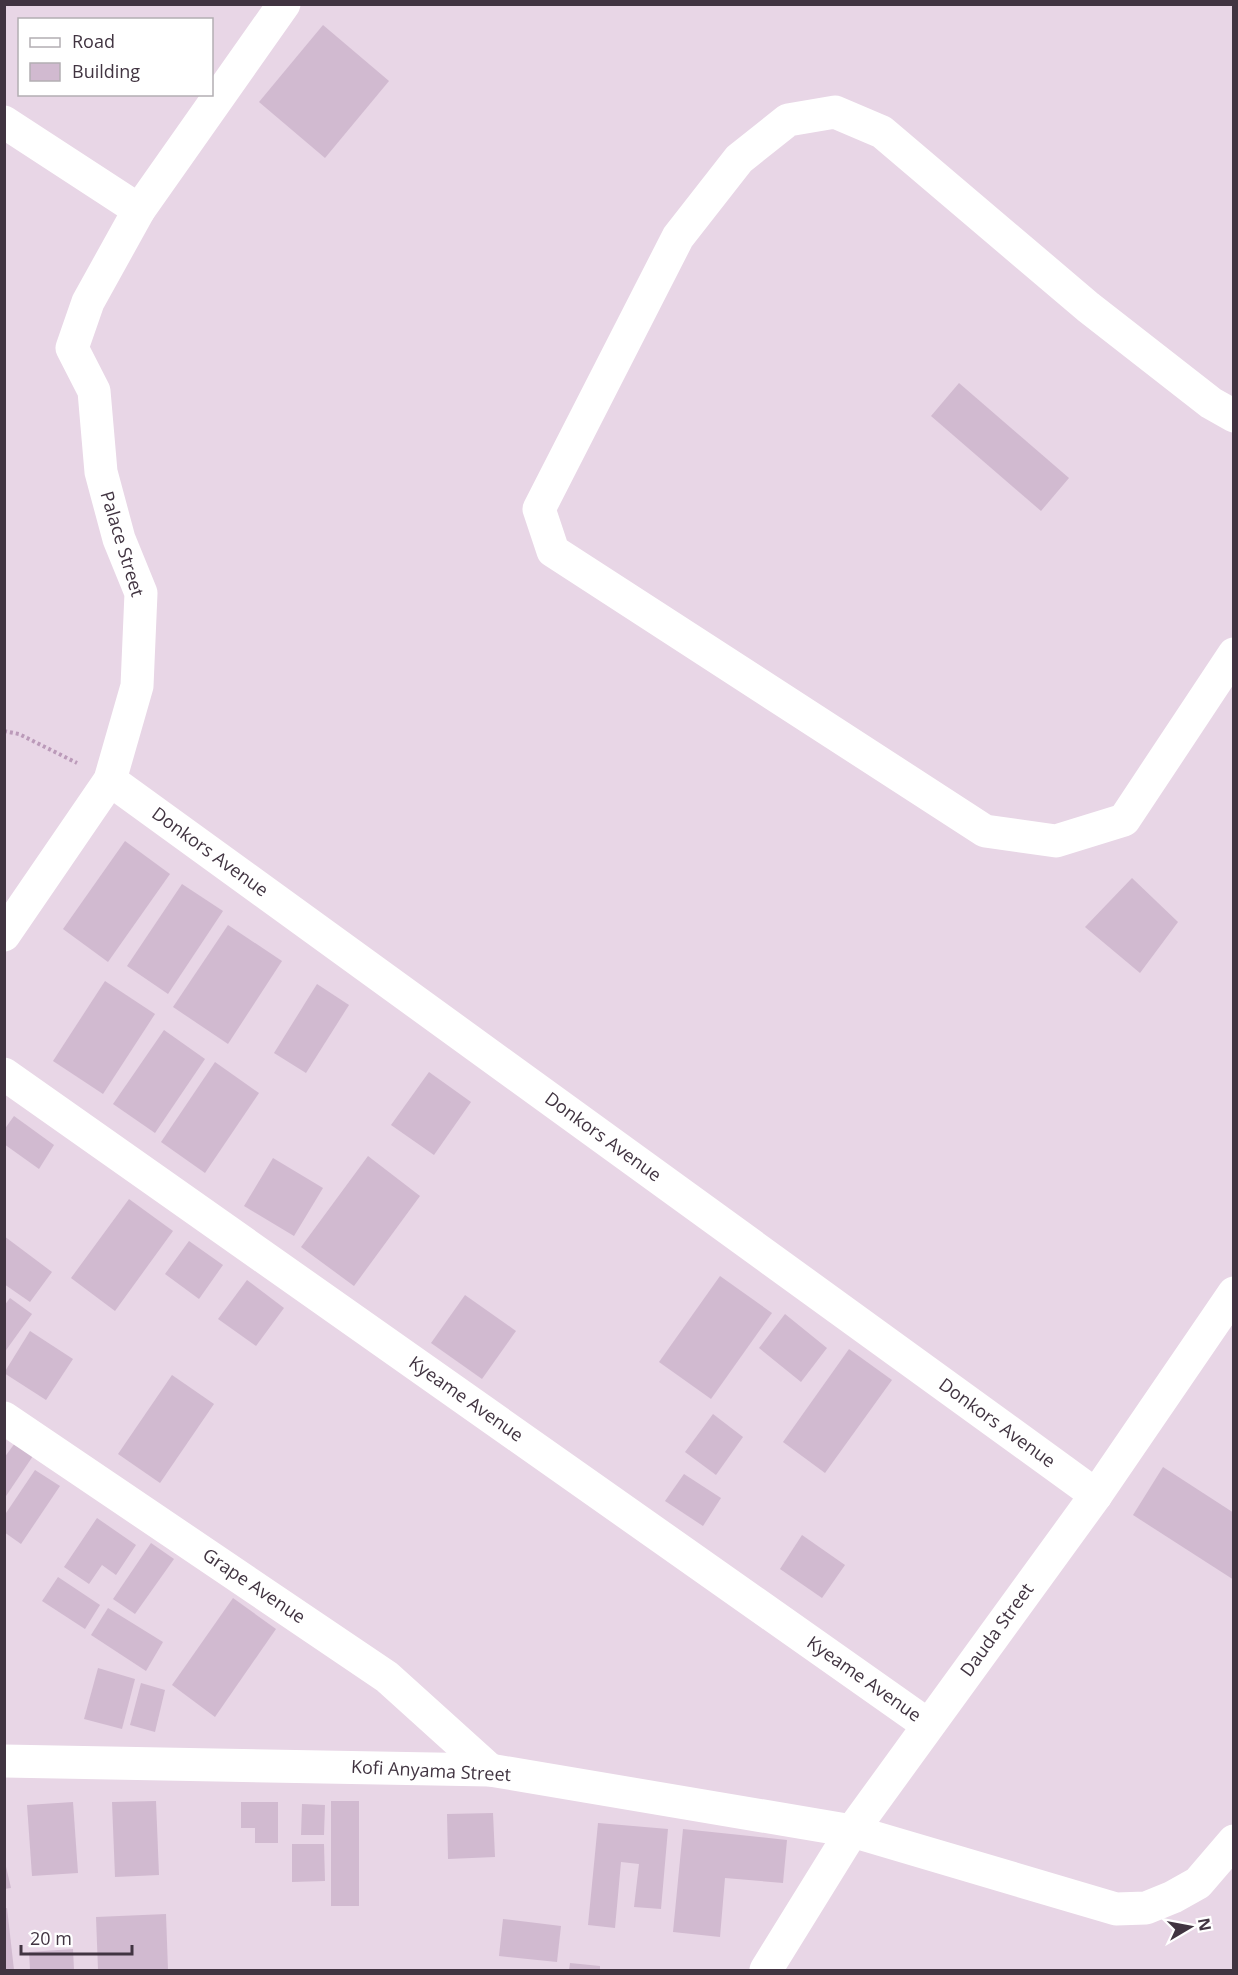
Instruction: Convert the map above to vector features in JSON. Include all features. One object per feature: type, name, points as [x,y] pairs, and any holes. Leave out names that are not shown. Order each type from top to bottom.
[{"type":"street","name":"Palace Street","points":[[4,935],[110,780],[137,686],[141,593],[119,539],[101,472],[94,391],[72,348],[88,302],[139,210],[284,4]]},
{"type":"street","points":[[1233,417],[1211,403],[1088,307],[882,132],[835,112],[788,120],[739,159],[678,237],[539,509],[553,551],[985,831],[1056,841],[1124,820],[1233,654]]},
{"type":"street","points":[[4,122],[139,210]]},
{"type":"street","name":"Donkors Avenue","points":[[110,780],[1096,1495]]},
{"type":"street","name":"Kyeame Avenue","points":[[4,1074],[928,1725]]},
{"type":"street","name":"Dauda Street","points":[[766,1971],[852,1831],[1096,1495],[1233,1293]]},
{"type":"street","name":"Grape Avenue","points":[[4,1418],[387,1677],[490,1770]]},
{"type":"street","name":"Kofi Anyama Street","points":[[4,1761],[490,1770],[852,1831],[1116,1909],[1146,1908],[1173,1897],[1198,1883],[1231,1848]]},
{"type":"path","points":[[4,731],[19,734],[110,780]]},
{"type":"shaded area","points":[[5,5],[1233,5],[1233,1970],[5,1970]]},
{"type":"building","points":[[323,25],[389,81],[325,158],[259,102]]},
{"type":"building","points":[[959,383],[1069,478],[1041,511],[931,416]]},
{"type":"building","points":[[125,841],[170,874],[108,962],[63,929]]},
{"type":"building","points":[[1132,878],[1178,922],[1140,973],[1085,927]]},
{"type":"building","points":[[182,884],[223,911],[168,994],[127,966]]},
{"type":"building","points":[[228,925],[282,961],[228,1044],[173,1007]]},
{"type":"building","points":[[105,981],[155,1014],[103,1094],[53,1061]]},
{"type":"building","points":[[317,984],[349,1005],[306,1073],[274,1053]]},
{"type":"building","points":[[164,1030],[205,1059],[155,1133],[113,1104]]},
{"type":"building","points":[[215,1062],[259,1093],[205,1173],[161,1142]]},
{"type":"building","points":[[429,1072],[471,1102],[434,1155],[391,1125]]},
{"type":"building","points":[[14,1116],[54,1145],[39,1169],[4,1144],[4,1130]]},
{"type":"building","points":[[368,1156],[420,1196],[354,1286],[301,1247]]},
{"type":"building","points":[[273,1158],[323,1188],[294,1236],[244,1206]]},
{"type":"building","points":[[129,1199],[173,1231],[115,1311],[71,1278]]},
{"type":"building","points":[[4,1236],[52,1272],[30,1302],[4,1284]]},
{"type":"building","points":[[189,1241],[223,1265],[199,1299],[165,1274]]},
{"type":"building","points":[[720,1276],[772,1313],[711,1399],[659,1362]]},
{"type":"building","points":[[247,1280],[284,1308],[256,1346],[218,1319]]},
{"type":"building","points":[[465,1295],[516,1331],[482,1379],[431,1343]]},
{"type":"building","points":[[10,1298],[32,1314],[4,1353],[4,1306]]},
{"type":"building","points":[[785,1314],[827,1348],[801,1382],[759,1348]]},
{"type":"building","points":[[30,1331],[73,1359],[46,1400],[4,1373]]},
{"type":"building","points":[[849,1349],[892,1380],[825,1473],[783,1442]]},
{"type":"building","points":[[172,1375],[214,1404],[160,1483],[118,1454]]},
{"type":"building","points":[[713,1414],[743,1437],[716,1475],[685,1452]]},
{"type":"building","points":[[15,1443],[33,1456],[4,1499],[4,1458]]},
{"type":"building","points":[[1163,1467],[1234,1513],[1234,1580],[1133,1515]]},
{"type":"building","points":[[35,1470],[60,1486],[21,1544],[4,1532],[4,1516]]},
{"type":"building","points":[[684,1474],[721,1498],[703,1526],[665,1501]]},
{"type":"building","points":[[97,1518],[136,1545],[116,1575],[102,1565],[89,1584],[64,1567]]},
{"type":"building","points":[[802,1535],[845,1565],[822,1598],[780,1569]]},
{"type":"building","points":[[151,1543],[174,1559],[135,1614],[113,1599]]},
{"type":"building","points":[[58,1577],[100,1605],[85,1629],[42,1601]]},
{"type":"building","points":[[233,1598],[276,1629],[215,1717],[172,1685]]},
{"type":"building","points":[[108,1608],[163,1642],[146,1671],[91,1635]]},
{"type":"building","points":[[98,1668],[135,1679],[122,1729],[84,1719]]},
{"type":"building","points":[[141,1683],[165,1690],[155,1732],[130,1725]]},
{"type":"building","points":[[156,1801],[159,1875],[115,1877],[112,1802]]},
{"type":"building","points":[[331,1801],[359,1801],[359,1906],[331,1906]]},
{"type":"building","points":[[73,1802],[78,1873],[32,1876],[27,1805]]},
{"type":"building","points":[[241,1802],[278,1802],[278,1843],[255,1843],[255,1828],[241,1828]]},
{"type":"building","points":[[302,1804],[325,1805],[324,1835],[301,1835]]},
{"type":"building","points":[[493,1813],[495,1857],[448,1859],[447,1814]]},
{"type":"building","points":[[598,1823],[668,1829],[661,1909],[634,1907],[639,1864],[621,1862],[615,1928],[588,1925]]},
{"type":"building","points":[[683,1829],[787,1840],[783,1883],[725,1878],[720,1937],[673,1932]]},
{"type":"building","points":[[292,1844],[324,1844],[325,1881],[292,1882]]},
{"type":"building","points":[[4,1858],[11,1888],[4,1889]]},
{"type":"building","points":[[7,1908],[14,1970],[4,1970],[4,1909]]},
{"type":"building","points":[[166,1914],[168,1970],[98,1970],[96,1917]]},
{"type":"building","points":[[503,1919],[561,1926],[557,1962],[499,1956]]},
{"type":"building","points":[[73,1949],[74,1970],[30,1970],[29,1952]]},
{"type":"building","points":[[570,1963],[600,1966],[600,1970],[569,1970]]}]
